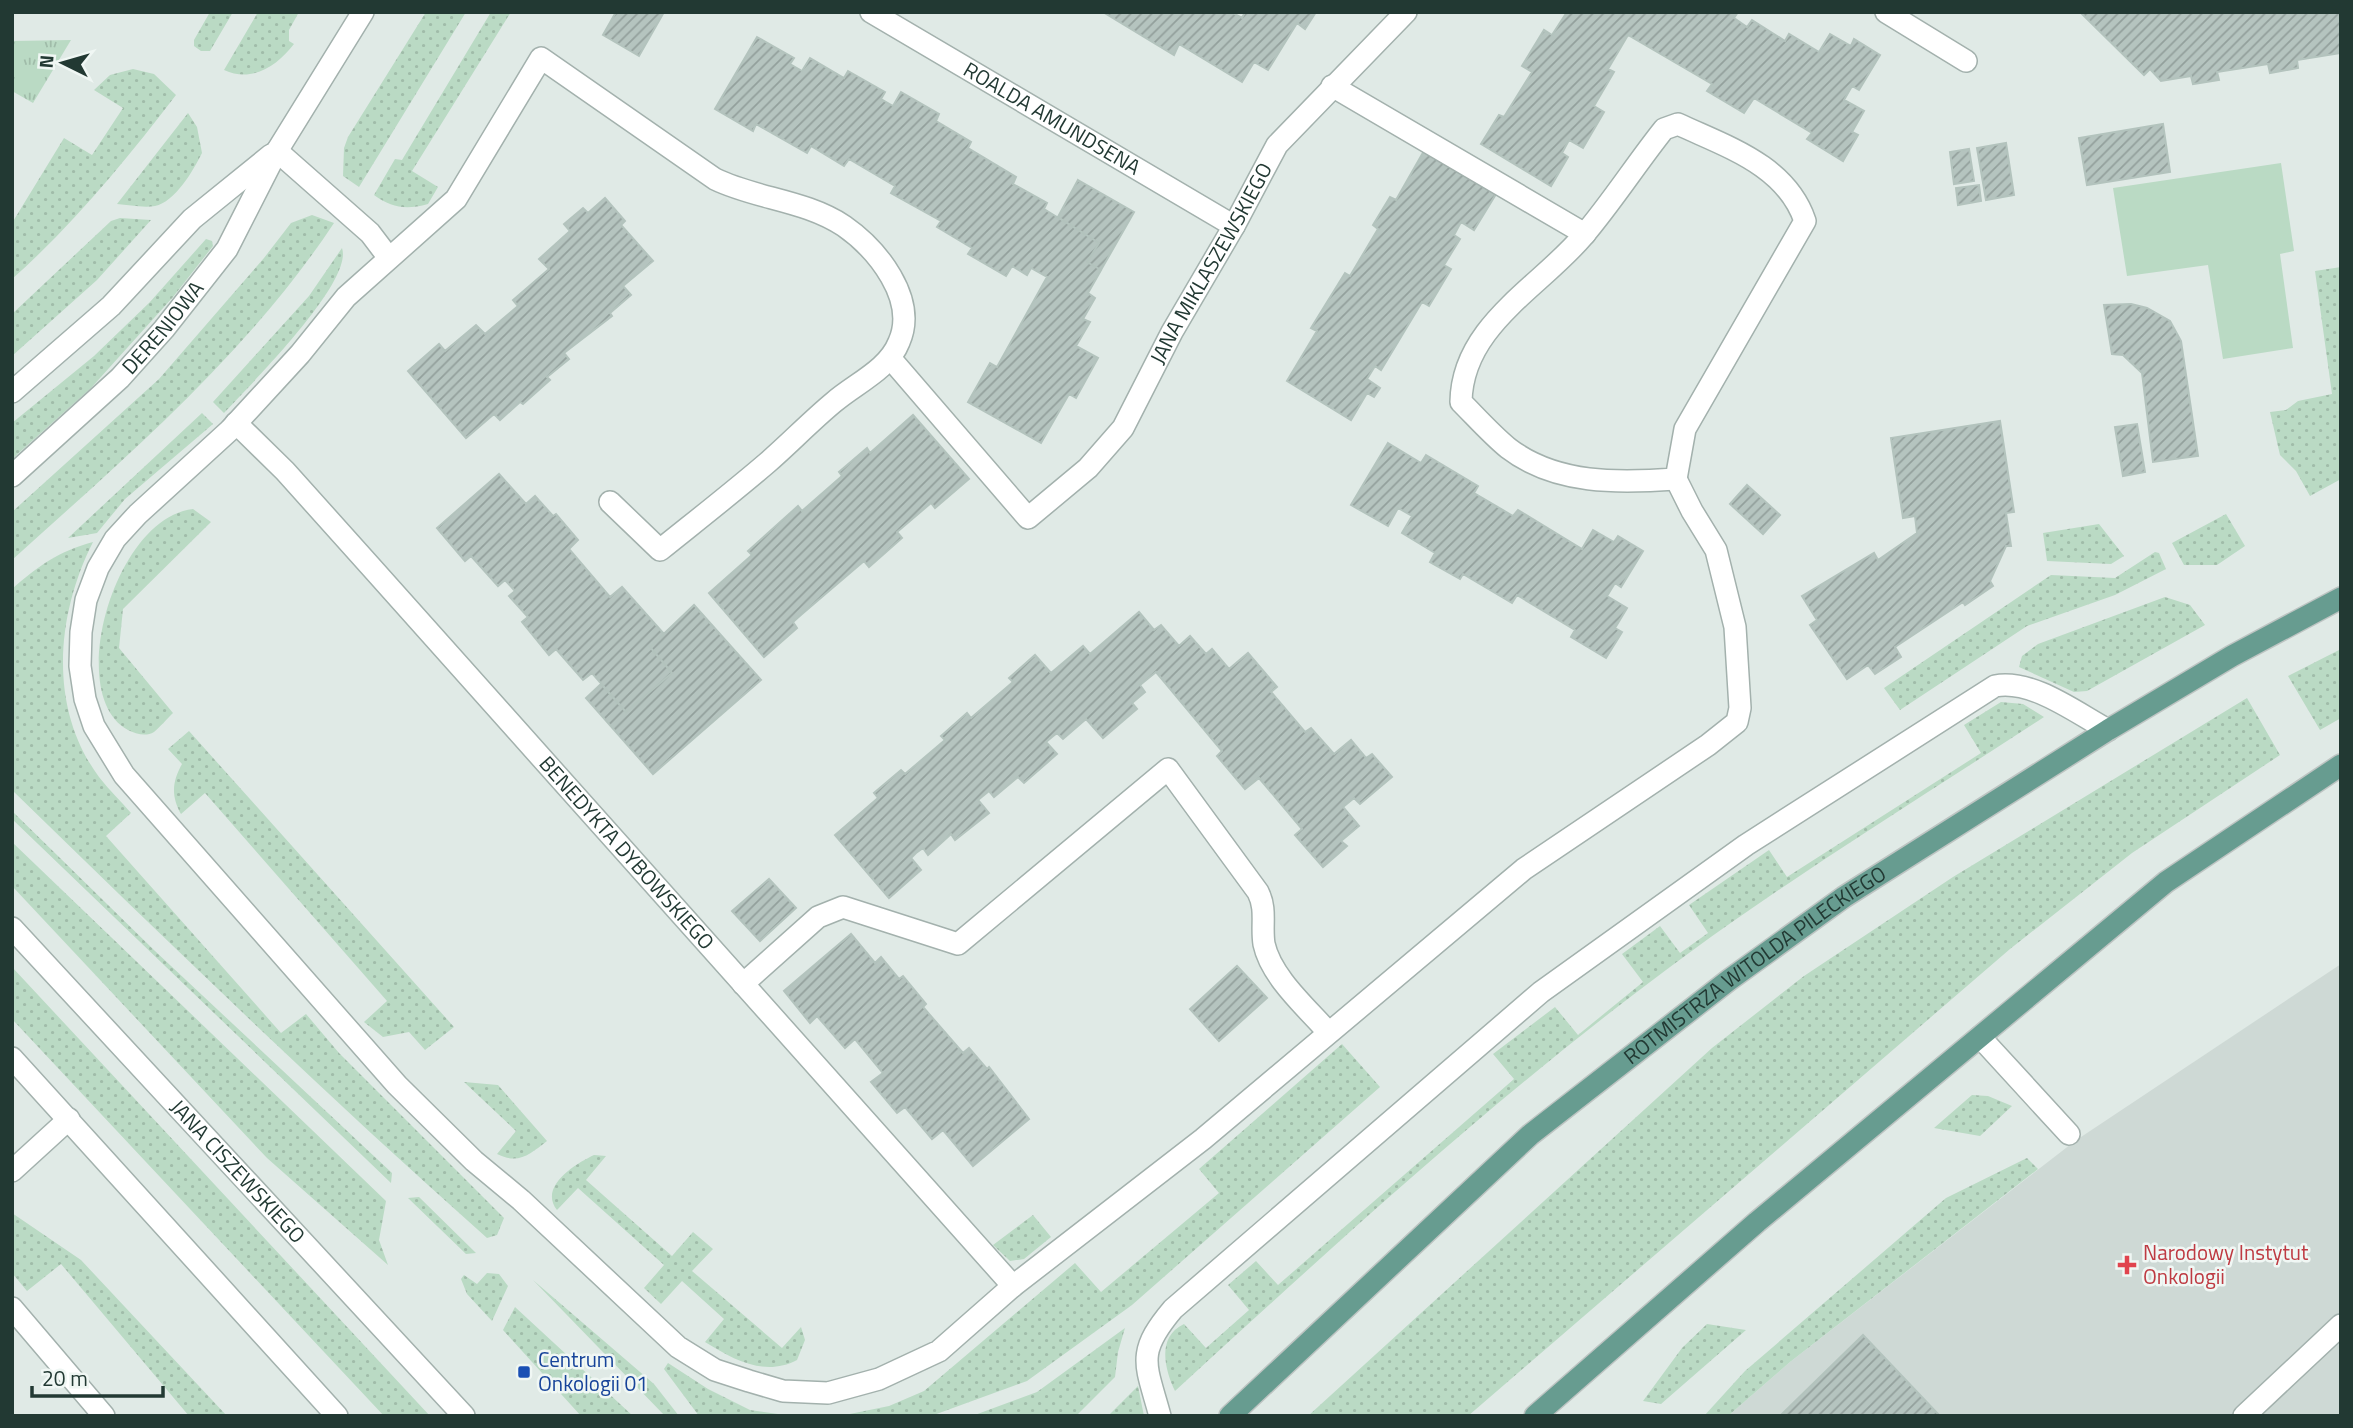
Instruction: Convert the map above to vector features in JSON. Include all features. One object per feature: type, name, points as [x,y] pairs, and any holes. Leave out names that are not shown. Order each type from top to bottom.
[{"type":"main road","name":"ROTMISTRZA WITOLDA PILECKIEGO","points":[[1230,1416],[1530,1136],[1729,980],[1844,897],[2108,730],[2232,656],[2341,598]]},
{"type":"main road","points":[[1535,1416],[1756,1223],[2166,882],[2341,765]]},
{"type":"street","name":"DERENIOWA","points":[[12,476],[120,378],[172,319],[227,249],[277,151],[363,12]]},
{"type":"street","name":"ROALDA AMUNDSENA","points":[[871,12],[1234,226]]},
{"type":"street","name":"JANA MIKLASZEWSKIEGO","points":[[891,359],[1028,518],[1088,468],[1123,428],[1171,332],[1234,226],[1277,145],[1406,12]]},
{"type":"street","points":[[1886,12],[1966,61]]},
{"type":"street","points":[[610,502],[660,550],[767,463],[834,402],[891,359],[901,339],[900,296],[887,270],[858,237],[825,215],[733,187],[706,174],[541,58],[456,199],[346,297],[300,354],[236,423],[138,514],[115,539],[98,568],[86,600],[80,632],[80,666],[85,699],[107,751],[124,775],[356,1042],[474,1161],[521,1200],[678,1347],[715,1370],[794,1391],[828,1393],[879,1379],[939,1351],[1013,1286],[1203,1139],[1524,869],[1737,722],[1740,708],[1735,627],[1716,550],[1676,479],[1685,429],[1805,221],[1799,202],[1787,186],[1752,159],[1678,124],[1664,129],[1585,234],[1556,266],[1489,325],[1469,359],[1461,383],[1461,402],[1509,448],[1554,470],[1574,477],[1608,482],[1676,479]]},
{"type":"street","points":[[1332,86],[1585,234]]},
{"type":"street","name":"DERENIOWA","points":[[12,392],[111,306],[191,219],[277,151]]},
{"type":"street","points":[[277,151],[370,233],[389,258]]},
{"type":"street","name":"BENEDYKTA DYBOWSKIEGO","points":[[236,423],[303,491],[1013,1286]]},
{"type":"street","points":[[1160,1416],[1144,1358],[1158,1327],[1172,1310],[1541,992],[1781,821],[1979,694],[2010,683],[2028,688],[2108,730]]},
{"type":"street","points":[[743,984],[818,917],[843,907],[958,944],[1168,769],[1258,891],[1265,909],[1265,945],[1271,962],[1328,1032]]},
{"type":"street","name":"JANA CISZEWSKIEGO","points":[[12,928],[464,1416]]},
{"type":"street","points":[[1980,1037],[2069,1134]]},
{"type":"street","points":[[12,1058],[337,1416]]},
{"type":"street","points":[[12,1171],[69,1119]]},
{"type":"street","points":[[12,1308],[104,1416]]},
{"type":"street","points":[[2244,1416],[2341,1325]]},
{"type":"shaded area","name":"Narodowy Instytut Onkologii","points":[[2341,964],[2341,1416],[1728,1416],[1790,1362],[2075,1141]]},
{"type":"green space","points":[[210,12],[233,12],[210,51],[201,51],[194,46],[194,40]]},
{"type":"green space","points":[[258,12],[299,12],[289,30],[289,41],[294,44],[280,59],[263,70],[244,75],[224,70]]},
{"type":"green space","points":[[426,12],[466,12],[359,187],[343,176],[344,148],[348,137]]},
{"type":"green space","points":[[491,12],[511,12],[412,171],[438,187],[428,204],[400,207],[374,195],[395,159],[402,160]]},
{"type":"green space","points":[[71,40],[33,103],[12,91],[12,41]]},
{"type":"green space","points":[[133,69],[154,74],[176,95],[98,191],[57,236],[12,279],[12,223],[64,138],[92,155],[123,108],[94,90],[110,75]]},
{"type":"green space","points":[[188,113],[197,127],[202,153],[183,185],[170,199],[155,206],[117,204]]},
{"type":"green space","points":[[2281,163],[2294,251],[2280,254],[2293,348],[2223,359],[2208,265],[2127,276],[2113,188]]},
{"type":"green space","points":[[312,215],[334,223],[264,316],[142,442],[12,560],[12,512],[159,379],[291,223]]},
{"type":"green space","points":[[120,218],[151,220],[97,280],[12,356],[12,314],[111,221]]},
{"type":"green space","points":[[206,239],[212,241],[213,246],[173,297],[91,388],[12,459],[12,423],[94,356],[150,302]]},
{"type":"green space","points":[[342,248],[341,264],[317,308],[224,413],[213,402],[309,296]]},
{"type":"green space","points":[[2341,267],[2341,479],[2310,496],[2296,471],[2280,455],[2270,412],[2286,410],[2298,401],[2332,394],[2315,271]]},
{"type":"green space","points":[[202,413],[213,424],[125,499],[97,533],[68,538]]},
{"type":"green space","points":[[193,509],[211,522],[123,609],[119,648],[173,713],[154,732],[138,734],[128,730],[109,711],[100,682],[100,648],[107,610],[121,574],[141,543],[165,520]]},
{"type":"green space","points":[[2226,514],[2245,546],[2217,565],[2184,565],[2172,543]]},
{"type":"green space","points":[[2099,524],[2124,556],[2111,564],[2047,561],[2043,533]]},
{"type":"green space","points":[[93,542],[71,600],[63,661],[65,692],[71,721],[83,750],[99,777],[131,813],[106,836],[281,1033],[306,1014],[339,1053],[504,1218],[497,1235],[487,1238],[306,1073],[12,790],[12,589],[50,560]]},
{"type":"green space","points":[[2155,552],[2159,553],[2166,569],[2115,595],[2027,626],[1900,710],[1884,688],[2051,575],[2115,578]]},
{"type":"green space","points":[[2165,597],[2190,605],[2205,625],[2087,691],[2074,692],[2019,667],[2022,656],[2038,644]]},
{"type":"green space","points":[[2341,649],[2341,718],[2320,730],[2288,676]]},
{"type":"green space","points":[[2247,698],[2280,755],[2132,853],[2010,949],[1468,1416],[1308,1416],[1712,1048],[1804,976],[1953,877]]},
{"type":"green space","points":[[2001,702],[2023,704],[2044,717],[1776,892],[1621,1004],[1426,1165],[1175,1391],[1168,1374],[1165,1354],[1169,1337],[1175,1330],[1184,1324],[1206,1348],[1249,1310],[1228,1285],[1256,1261],[1278,1285],[1514,1079],[1493,1054],[1555,1007],[1578,1035],[1643,982],[1622,954],[1660,926],[1680,953],[1708,933],[1689,905],[1769,850],[1787,877],[1981,753],[1964,725]]},
{"type":"green space","points":[[189,731],[454,1027],[425,1050],[409,1032],[383,1037],[364,1022],[387,1001],[205,793],[181,814],[174,789],[182,764],[168,749]]},
{"type":"green space","points":[[12,811],[155,951],[392,1173],[391,1183],[12,819]]},
{"type":"green space","points":[[12,842],[386,1201],[379,1240],[388,1265],[267,1158],[12,886]]},
{"type":"green space","points":[[12,967],[430,1416],[384,1416],[12,1019]]},
{"type":"green space","points":[[1342,1044],[1380,1087],[1132,1305],[1027,1381],[931,1416],[840,1416],[889,1406],[924,1391],[1075,1263],[1101,1292],[1219,1193],[1199,1169]]},
{"type":"green space","points":[[464,1082],[498,1085],[547,1141],[530,1154],[518,1158],[497,1154],[516,1131]]},
{"type":"green space","points":[[1972,1095],[1988,1096],[2012,1106],[1980,1136],[1934,1128]]},
{"type":"green space","points":[[594,1155],[606,1156],[586,1180],[672,1256],[693,1232],[713,1249],[692,1271],[782,1348],[801,1327],[805,1340],[797,1360],[785,1365],[761,1367],[738,1360],[705,1342],[724,1319],[682,1281],[661,1304],[644,1288],[664,1265],[578,1188],[557,1210],[552,1201],[556,1184],[562,1176]]},
{"type":"green space","points":[[2027,1158],[2038,1169],[1790,1362],[1728,1416],[1704,1416],[1745,1371],[1946,1198]]},
{"type":"green space","points":[[419,1197],[476,1253],[466,1254],[408,1198]]},
{"type":"green space","points":[[12,1213],[81,1260],[227,1416],[189,1416],[61,1264],[27,1291],[12,1273]]},
{"type":"green space","points":[[1033,1215],[1051,1237],[1024,1259],[1010,1261],[993,1245]]},
{"type":"green space","points":[[487,1273],[499,1274],[508,1286],[492,1321],[467,1294],[461,1279],[464,1275],[477,1284]]},
{"type":"green space","points":[[533,1280],[654,1384],[679,1416],[665,1416]]},
{"type":"green space","points":[[515,1307],[633,1416],[581,1416],[503,1330]]},
{"type":"green space","points":[[1707,1324],[1746,1330],[1661,1404],[1643,1401],[1682,1348]]},
{"type":"green space","points":[[1125,1328],[1115,1377],[1076,1416],[972,1416],[1037,1392]]},
{"type":"green space","points":[[668,1363],[708,1389],[750,1410],[792,1416],[699,1416],[664,1369]]},
{"type":"green space","points":[[1138,1386],[1144,1416],[1108,1416]]},
{"type":"building","points":[[616,12],[664,12],[639,56],[603,35]]},
{"type":"building","points":[[1103,12],[1231,12],[1242,18],[1245,12],[1316,12],[1305,29],[1297,23],[1268,70],[1254,62],[1242,82],[1179,44],[1174,55]]},
{"type":"building","points":[[1567,12],[1738,12],[1734,18],[1747,27],[1752,20],[1785,41],[1789,34],[1819,52],[1830,34],[1851,46],[1854,39],[1880,55],[1859,90],[1852,86],[1844,100],[1864,111],[1852,132],[1858,135],[1843,161],[1807,139],[1812,133],[1754,98],[1744,113],[1707,91],[1712,84],[1628,35],[1608,69],[1614,72],[1594,106],[1604,112],[1583,148],[1569,140],[1562,153],[1568,157],[1551,186],[1481,144],[1499,115],[1504,117],[1532,72],[1522,66],[1544,30],[1552,35]]},
{"type":"building","points":[[2080,12],[2341,12],[2341,53],[2297,60],[2298,68],[2270,73],[2268,64],[2217,72],[2219,80],[2193,84],[2191,76],[2161,81],[2150,69],[2144,75]]},
{"type":"building","points":[[757,37],[794,58],[790,64],[802,71],[810,58],[844,78],[848,71],[885,92],[881,99],[893,106],[901,92],[939,114],[936,121],[971,142],[968,148],[1016,177],[1013,184],[1047,203],[1044,209],[1099,243],[1087,262],[1101,270],[1088,293],[1095,298],[1083,319],[1090,322],[1076,346],[1098,358],[1076,398],[1069,394],[1041,443],[968,402],[990,363],[997,367],[1047,277],[1031,268],[1027,275],[1012,266],[1006,276],[968,254],[972,248],[937,227],[941,221],[891,193],[895,186],[849,159],[844,166],[811,146],[807,153],[756,124],[753,131],[715,109]]},
{"type":"building","points":[[2163,124],[2170,172],[2087,185],[2079,138]]},
{"type":"building","points":[[2006,143],[2014,195],[1986,200],[1977,148]]},
{"type":"building","points":[[1969,149],[1974,181],[1954,184],[1950,152]]},
{"type":"building","points":[[1424,151],[1496,194],[1474,230],[1461,222],[1454,235],[1460,239],[1444,265],[1451,269],[1429,306],[1422,302],[1381,370],[1375,366],[1367,379],[1380,388],[1374,397],[1367,393],[1351,420],[1287,381],[1317,331],[1311,328],[1345,273],[1350,276],[1378,229],[1373,225],[1390,197],[1396,200]]},
{"type":"building","points":[[1078,180],[1134,212],[1101,270],[1087,262],[1099,243],[1058,217]]},
{"type":"building","points":[[1979,185],[1981,201],[1958,205],[1956,188]]},
{"type":"building","points":[[605,198],[625,221],[621,225],[653,261],[623,286],[631,295],[610,313],[612,316],[564,353],[569,359],[547,377],[550,380],[500,420],[494,414],[466,438],[408,371],[439,344],[445,351],[476,325],[485,334],[518,306],[513,300],[549,269],[539,259],[570,231],[564,224],[583,208],[588,213]]},
{"type":"building","points":[[2131,304],[2147,308],[2170,321],[2181,341],[2198,456],[2153,462],[2142,373],[2123,355],[2112,354],[2104,305]]},
{"type":"building","points":[[913,415],[969,479],[935,508],[931,503],[897,532],[902,538],[869,567],[864,561],[802,614],[793,622],[797,628],[764,657],[709,593],[752,555],[748,551],[798,506],[802,511],[842,476],[839,472],[867,448],[870,453]]},
{"type":"building","points":[[2000,421],[2014,512],[2006,513],[2011,546],[2006,546],[1990,581],[1993,586],[1965,605],[1963,602],[1895,647],[1901,657],[1875,674],[1868,665],[1847,679],[1810,625],[1817,620],[1802,596],[1874,553],[1878,560],[1917,533],[1915,516],[1903,518],[1891,438]]},
{"type":"building","points":[[2137,424],[2145,472],[2123,476],[2115,427]]},
{"type":"building","points":[[1388,443],[1421,463],[1426,455],[1478,486],[1474,493],[1513,516],[1518,510],[1582,549],[1593,530],[1614,542],[1618,536],[1643,551],[1621,587],[1615,583],[1607,596],[1627,608],[1615,628],[1622,632],[1606,658],[1571,637],[1575,630],[1517,595],[1512,603],[1463,574],[1460,579],[1430,562],[1435,553],[1402,533],[1412,516],[1398,508],[1388,526],[1351,505]]},
{"type":"building","points":[[499,474],[526,504],[535,496],[553,516],[556,514],[578,540],[569,549],[610,597],[622,587],[664,634],[650,647],[672,673],[626,712],[592,673],[583,680],[556,649],[549,655],[522,622],[528,617],[509,596],[515,591],[505,580],[498,586],[471,556],[465,561],[437,528]]},
{"type":"building","points":[[1747,485],[1780,515],[1763,534],[1730,504]]},
{"type":"building","points":[[694,605],[761,680],[653,774],[586,698],[601,684],[626,712],[672,673],[650,647]]},
{"type":"building","points":[[1139,612],[1154,630],[1161,625],[1179,646],[1190,636],[1206,654],[1212,649],[1229,669],[1248,653],[1277,687],[1271,692],[1305,732],[1311,728],[1334,754],[1351,740],[1366,758],[1372,754],[1392,777],[1360,804],[1354,798],[1343,807],[1359,826],[1341,841],[1347,846],[1323,867],[1295,835],[1302,829],[1259,778],[1245,789],[1217,756],[1222,751],[1156,672],[1140,685],[1145,692],[1132,703],[1137,709],[1103,738],[1086,719],[1063,739],[1057,733],[1046,742],[1057,754],[1024,783],[1018,777],[994,797],[989,791],[978,800],[989,813],[955,840],[951,834],[928,855],[923,848],[916,853],[911,858],[921,870],[889,898],[835,835],[878,798],[874,793],[901,770],[905,774],[945,740],[941,736],[967,713],[971,718],[1013,682],[1009,678],[1035,655],[1051,673],[1083,646],[1090,654]]},
{"type":"building","points":[[769,879],[796,908],[760,941],[732,911]]},
{"type":"building","points":[[851,934],[875,963],[881,957],[899,979],[903,976],[926,1004],[923,1007],[963,1053],[969,1048],[987,1069],[989,1067],[1029,1119],[973,1166],[943,1130],[932,1139],[905,1107],[897,1113],[871,1082],[883,1073],[855,1039],[845,1048],[817,1016],[810,1023],[784,991]]},
{"type":"building","points":[[1237,966],[1267,998],[1219,1041],[1190,1009]]},
{"type":"building","points":[[1863,1335],[1940,1416],[1780,1416]]},
{"type":"place","name":"Narodowy Instytut Onkologii","points":[[2127,1265]]},
{"type":"place","name":"Centrum Onkologii 01","points":[[524,1372]]}]
